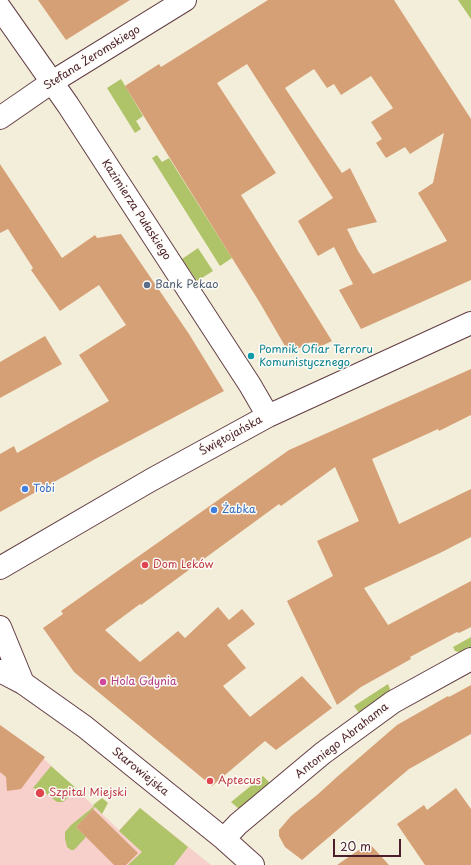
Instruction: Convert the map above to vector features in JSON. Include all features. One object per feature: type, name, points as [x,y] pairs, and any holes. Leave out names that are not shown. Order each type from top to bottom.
[{"type":"street","name":"Stefana Żeromskiego","points":[[0,118],[52,82],[186,0]]},
{"type":"street","name":"Kazimierza Pułaskiego","points":[[0,8],[52,82],[246,379],[268,416]]},
{"type":"street","name":"Świętojańska","points":[[0,568],[151,480],[268,416],[471,323]]},
{"type":"street","points":[[0,627],[23,683]]},
{"type":"street","name":"Antoniego Abrahama","points":[[224,839],[238,824],[323,754],[392,702],[471,659]]},
{"type":"street","name":"Starowiejska","points":[[0,671],[23,683],[85,727],[224,839],[253,865]]},
{"type":"shaded area","name":"Szpital Miejski","points":[[0,725],[44,757],[44,759],[119,830],[140,808],[211,865],[0,865]]},
{"type":"green space","points":[[458,0],[471,0],[471,19]]},
{"type":"green space","points":[[121,79],[143,116],[136,121],[141,129],[135,133],[107,88]]},
{"type":"green space","points":[[157,155],[162,162],[169,158],[232,258],[220,266],[152,158]]},
{"type":"green space","points":[[198,248],[213,271],[197,281],[182,259]]},
{"type":"green space","points":[[471,637],[471,654],[469,655],[455,651],[453,647]]},
{"type":"green space","points":[[388,684],[390,689],[385,703],[365,714],[359,713],[354,706]]},
{"type":"green space","points":[[51,766],[77,789],[63,802],[57,802],[44,792],[33,788]]},
{"type":"green space","points":[[263,776],[270,783],[257,805],[239,809],[231,802]]},
{"type":"green space","points":[[102,798],[108,803],[102,814],[95,807],[76,827],[86,837],[74,850],[71,850],[67,847],[65,832]]},
{"type":"green space","points":[[140,808],[188,847],[174,865],[128,865],[142,852],[119,831]]},
{"type":"building","points":[[38,0],[130,0],[66,40]]},
{"type":"building","points":[[268,0],[394,0],[471,119],[471,280],[361,329],[339,290],[353,284],[334,247],[318,256],[298,221],[333,198],[247,64],[217,83],[276,173],[241,195],[332,341],[315,349],[311,342],[289,353],[260,303],[125,86],[159,64],[161,67]],"holes":[[[314,69],[327,88],[334,84],[341,95],[371,76],[393,108],[371,122],[382,139],[376,143],[386,158],[405,147],[410,154],[444,133],[433,183],[418,193],[447,241],[373,274],[358,251],[347,229],[377,222],[350,168],[342,173],[285,88]]]},
{"type":"building","points":[[0,164],[62,258],[95,235],[97,238],[121,234],[189,334],[224,391],[97,458],[0,512],[0,454],[14,446],[17,453],[109,401],[79,355],[126,325],[99,285],[60,311],[31,270],[33,268],[8,229],[0,233]]},
{"type":"building","points":[[45,336],[62,364],[0,398],[0,362]]},
{"type":"building","points":[[471,369],[471,415],[439,431],[438,429],[372,459],[399,524],[471,489],[471,537],[364,588],[388,625],[471,581],[471,627],[459,633],[457,632],[410,657],[411,659],[361,687],[337,705],[287,601],[333,576],[317,541],[359,521],[335,467],[281,506],[279,504],[105,630],[140,662],[178,631],[185,638],[218,607],[229,620],[242,609],[255,624],[227,645],[246,668],[223,686],[250,717],[302,676],[332,708],[276,750],[265,741],[212,786],[74,672],[43,628],[63,614],[61,611],[289,450]]},
{"type":"building","points":[[471,685],[471,734],[409,769],[302,860],[285,847],[279,836],[279,830],[291,816],[397,725],[448,696],[449,697]]},
{"type":"building","points":[[0,725],[45,757],[21,789],[7,791],[6,777],[0,772]]},
{"type":"building","points":[[456,788],[471,809],[471,865],[425,865],[397,824],[424,805],[427,810]]},
{"type":"building","points":[[93,809],[138,853],[126,865],[114,865],[76,827]]},
{"type":"building","points":[[369,843],[389,865],[337,865]]},
{"type":"place","name":"Bank Pekao","points":[[147,285]]},
{"type":"place","name":"Pomnik Ofiar Terroru Komunistycznego","points":[[251,356]]},
{"type":"place","name":"Tobi","points":[[25,489]]},
{"type":"place","name":"Żabka","points":[[214,510]]},
{"type":"place","name":"Dom Leków","points":[[145,565]]},
{"type":"place","name":"Hola Gdynia","points":[[103,682]]},
{"type":"place","name":"Aptecus","points":[[210,781]]},
{"type":"place","name":"Szpital Miejski","points":[[40,793]]}]
